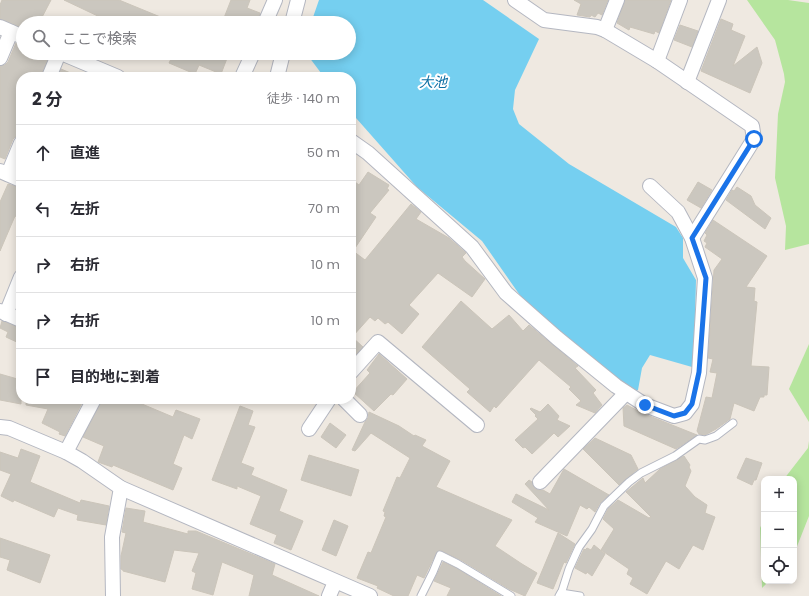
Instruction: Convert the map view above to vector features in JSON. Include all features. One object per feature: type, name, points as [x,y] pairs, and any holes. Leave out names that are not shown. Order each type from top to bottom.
[{"type":"street","points":[[268,16],[275,0]]},
{"type":"street","points":[[294,16],[298,0]]},
{"type":"street","points":[[515,0],[544,20],[597,27],[605,30],[657,61],[752,126],[754,139],[692,238]]},
{"type":"street","points":[[605,30],[617,0]]},
{"type":"street","points":[[657,61],[680,0]]},
{"type":"street","points":[[687,82],[719,0]]},
{"type":"street","points":[[0,58],[11,32]]},
{"type":"street","points":[[51,72],[57,60]]},
{"type":"street","points":[[77,60],[106,72]]},
{"type":"street","points":[[244,72],[249,60]]},
{"type":"street","points":[[278,72],[282,60]]},
{"type":"street","points":[[356,145],[368,153],[472,247],[506,292],[557,338],[626,393],[645,405],[674,416],[685,413],[692,404],[699,372],[706,278],[692,238],[678,212],[650,186]]},
{"type":"street","points":[[16,152],[4,173],[16,178]]},
{"type":"street","points":[[16,287],[3,313],[16,318]]},
{"type":"street","points":[[356,366],[378,342],[477,425]]},
{"type":"street","points":[[540,482],[626,393]]},
{"type":"street","points":[[66,452],[91,404]]},
{"type":"street","points":[[309,429],[326,404]]},
{"type":"street","points":[[349,404],[360,415]]},
{"type":"street","points":[[0,427],[9,428],[66,452],[82,461],[121,488],[370,596]]},
{"type":"street","points":[[113,596],[112,537],[121,488]]},
{"type":"street","points":[[329,596],[335,582]]},
{"type":"lane","points":[[580,596],[560,594],[579,547],[592,529],[604,506],[640,473],[675,456],[698,440],[706,440],[716,436],[733,423]]},
{"type":"lane","points":[[421,596],[440,555],[458,564],[511,596]]},
{"type":"green space","points":[[747,0],[788,0],[809,3],[809,244],[785,250],[786,226],[775,178],[778,114],[785,82],[784,74],[775,40]]},
{"type":"green space","points":[[809,344],[809,422],[789,389]]},
{"type":"green space","points":[[809,441],[809,516],[797,546],[797,476],[786,476],[808,448]]},
{"type":"green space","points":[[761,526],[761,558],[760,528]]},
{"type":"water","name":"大池","points":[[319,0],[483,0],[539,39],[515,90],[513,109],[519,124],[569,164],[676,227],[683,238],[683,258],[696,280],[694,360],[692,367],[650,355],[642,368],[638,390],[632,392],[531,311],[482,241],[417,187],[356,118],[356,72],[320,72],[311,60],[356,60],[356,16],[313,16]]},
{"type":"building","points":[[2,0],[51,0],[43,16],[16,16],[16,25],[0,19],[0,5]]},
{"type":"building","points":[[64,0],[119,0],[158,16],[98,16]]},
{"type":"building","points":[[231,0],[250,0],[247,8],[260,13],[259,16],[225,16]]},
{"type":"building","points":[[574,0],[608,0],[602,15],[598,13],[595,17],[591,15],[590,17],[577,15],[581,4]]},
{"type":"building","points":[[625,0],[671,0],[659,33],[655,31],[654,34],[630,27],[629,30],[617,23]]},
{"type":"building","points":[[721,19],[733,24],[731,30],[745,36],[733,66],[757,47],[762,63],[750,93],[701,71]]},
{"type":"building","points":[[680,25],[698,31],[692,47],[674,40]]},
{"type":"building","points":[[16,43],[16,60],[47,60],[43,72],[16,72],[16,136],[13,139],[5,159],[0,157],[0,66],[5,65],[8,62]]},
{"type":"building","points":[[170,60],[226,60],[222,72],[216,72],[199,65],[196,72],[190,72],[169,63]]},
{"type":"building","points":[[61,69],[68,72],[60,72]]},
{"type":"building","points":[[368,172],[389,185],[387,189],[389,190],[370,213],[376,217],[356,247],[356,183],[359,185]]},
{"type":"building","points":[[698,182],[712,190],[701,208],[687,200]]},
{"type":"building","points":[[8,184],[16,186],[16,216],[0,251],[0,202]]},
{"type":"building","points":[[737,187],[751,196],[755,205],[771,218],[765,229],[726,200],[732,190],[734,191]]},
{"type":"building","points":[[411,204],[421,212],[416,219],[449,238],[466,253],[462,257],[465,261],[485,279],[472,297],[438,273],[409,305],[419,314],[402,334],[388,322],[385,324],[378,318],[375,321],[370,317],[356,333],[356,253],[365,260]]},
{"type":"building","points":[[713,220],[767,256],[746,287],[755,288],[754,301],[757,302],[751,366],[769,367],[767,395],[760,397],[754,411],[734,403],[730,419],[705,435],[699,434],[697,431],[706,397],[712,398],[717,373],[710,372],[713,359],[708,358],[714,270],[722,259],[705,247],[707,243],[704,241],[707,235],[705,233]]},
{"type":"building","points":[[461,301],[492,329],[509,315],[523,331],[529,325],[578,366],[575,368],[596,390],[593,393],[602,405],[595,413],[576,405],[581,401],[569,389],[571,387],[539,360],[496,408],[494,406],[490,412],[467,392],[470,389],[422,347]]},
{"type":"building","points":[[2,321],[16,326],[16,342],[6,337],[8,332],[0,328]]},
{"type":"building","points":[[356,341],[363,347],[356,354]]},
{"type":"building","points":[[379,354],[407,379],[393,395],[391,394],[374,411],[356,395],[356,389],[370,373],[367,370]]},
{"type":"building","points":[[0,374],[16,379],[16,403],[0,400]]},
{"type":"building","points":[[81,404],[65,436],[59,434],[60,432],[42,423],[48,409],[26,405]]},
{"type":"building","points":[[100,404],[142,404],[173,417],[176,410],[200,419],[192,439],[184,435],[173,464],[182,468],[173,490],[113,465],[112,467],[98,462],[104,446],[83,437]]},
{"type":"building","points":[[548,404],[559,416],[557,420],[570,426],[558,437],[554,433],[532,454],[515,440],[538,419],[530,409],[531,408],[540,412]]},
{"type":"building","points":[[627,405],[642,413],[697,435],[676,449],[624,426],[623,408]]},
{"type":"building","points":[[240,406],[253,411],[248,425],[255,427],[241,463],[254,468],[251,475],[287,490],[279,511],[303,521],[291,550],[274,543],[277,535],[250,524],[261,496],[237,486],[237,489],[212,480]]},
{"type":"building","points":[[369,412],[399,426],[414,436],[415,435],[426,440],[422,446],[450,461],[436,487],[512,520],[495,546],[537,573],[525,596],[509,589],[461,560],[440,550],[436,553],[424,578],[417,575],[408,596],[394,596],[377,588],[378,586],[357,578],[368,552],[371,553],[386,517],[384,516],[385,512],[383,511],[397,477],[400,478],[410,458],[371,433],[355,451],[352,450],[368,418]]},
{"type":"building","points":[[330,423],[346,435],[336,448],[321,437]]},
{"type":"building","points":[[595,438],[631,455],[638,469],[619,485],[583,449]]},
{"type":"building","points":[[21,449],[40,456],[30,482],[80,503],[81,500],[109,506],[106,525],[77,520],[78,515],[58,508],[54,517],[1,496],[11,474],[0,470],[0,452],[18,458]]},
{"type":"building","points":[[309,455],[359,470],[351,496],[301,480]]},
{"type":"building","points":[[684,456],[690,465],[689,467],[691,471],[685,486],[695,497],[707,505],[705,513],[715,517],[703,550],[693,545],[679,569],[666,561],[647,594],[630,584],[633,578],[627,574],[629,569],[601,550],[614,529],[603,519],[608,509],[618,500],[649,518],[651,517],[626,492],[643,478],[645,483],[660,469]]},
{"type":"building","points":[[746,458],[762,463],[756,480],[754,480],[752,485],[737,478]]},
{"type":"building","points":[[564,469],[609,495],[600,503],[595,512],[589,507],[587,509],[580,505],[567,536],[535,522],[538,518],[512,502],[516,494],[549,510],[525,484],[529,480],[532,482],[534,488],[543,490],[550,494]]},
{"type":"building","points":[[126,508],[145,511],[143,522],[188,534],[188,531],[196,531],[275,564],[272,575],[319,596],[249,596],[254,575],[222,562],[213,595],[192,589],[196,573],[192,571],[199,553],[174,550],[165,582],[123,571],[121,569],[121,556],[126,533],[122,532]]},
{"type":"building","points":[[334,520],[348,526],[336,556],[322,550]]},
{"type":"building","points":[[558,533],[575,544],[566,563],[564,562],[553,589],[537,583]]},
{"type":"building","points":[[0,538],[50,555],[40,583],[7,570],[10,560],[0,557]]},
{"type":"building","points":[[594,545],[605,554],[592,576],[587,572],[586,574],[575,568],[584,549],[585,550],[587,548],[591,550]]},
{"type":"building","points":[[443,562],[456,568],[501,596],[447,596],[451,588],[434,581]]},
{"type":"route","points":[[645,405],[674,416],[685,413],[692,404],[699,372],[706,278],[692,238],[754,139]]}]
